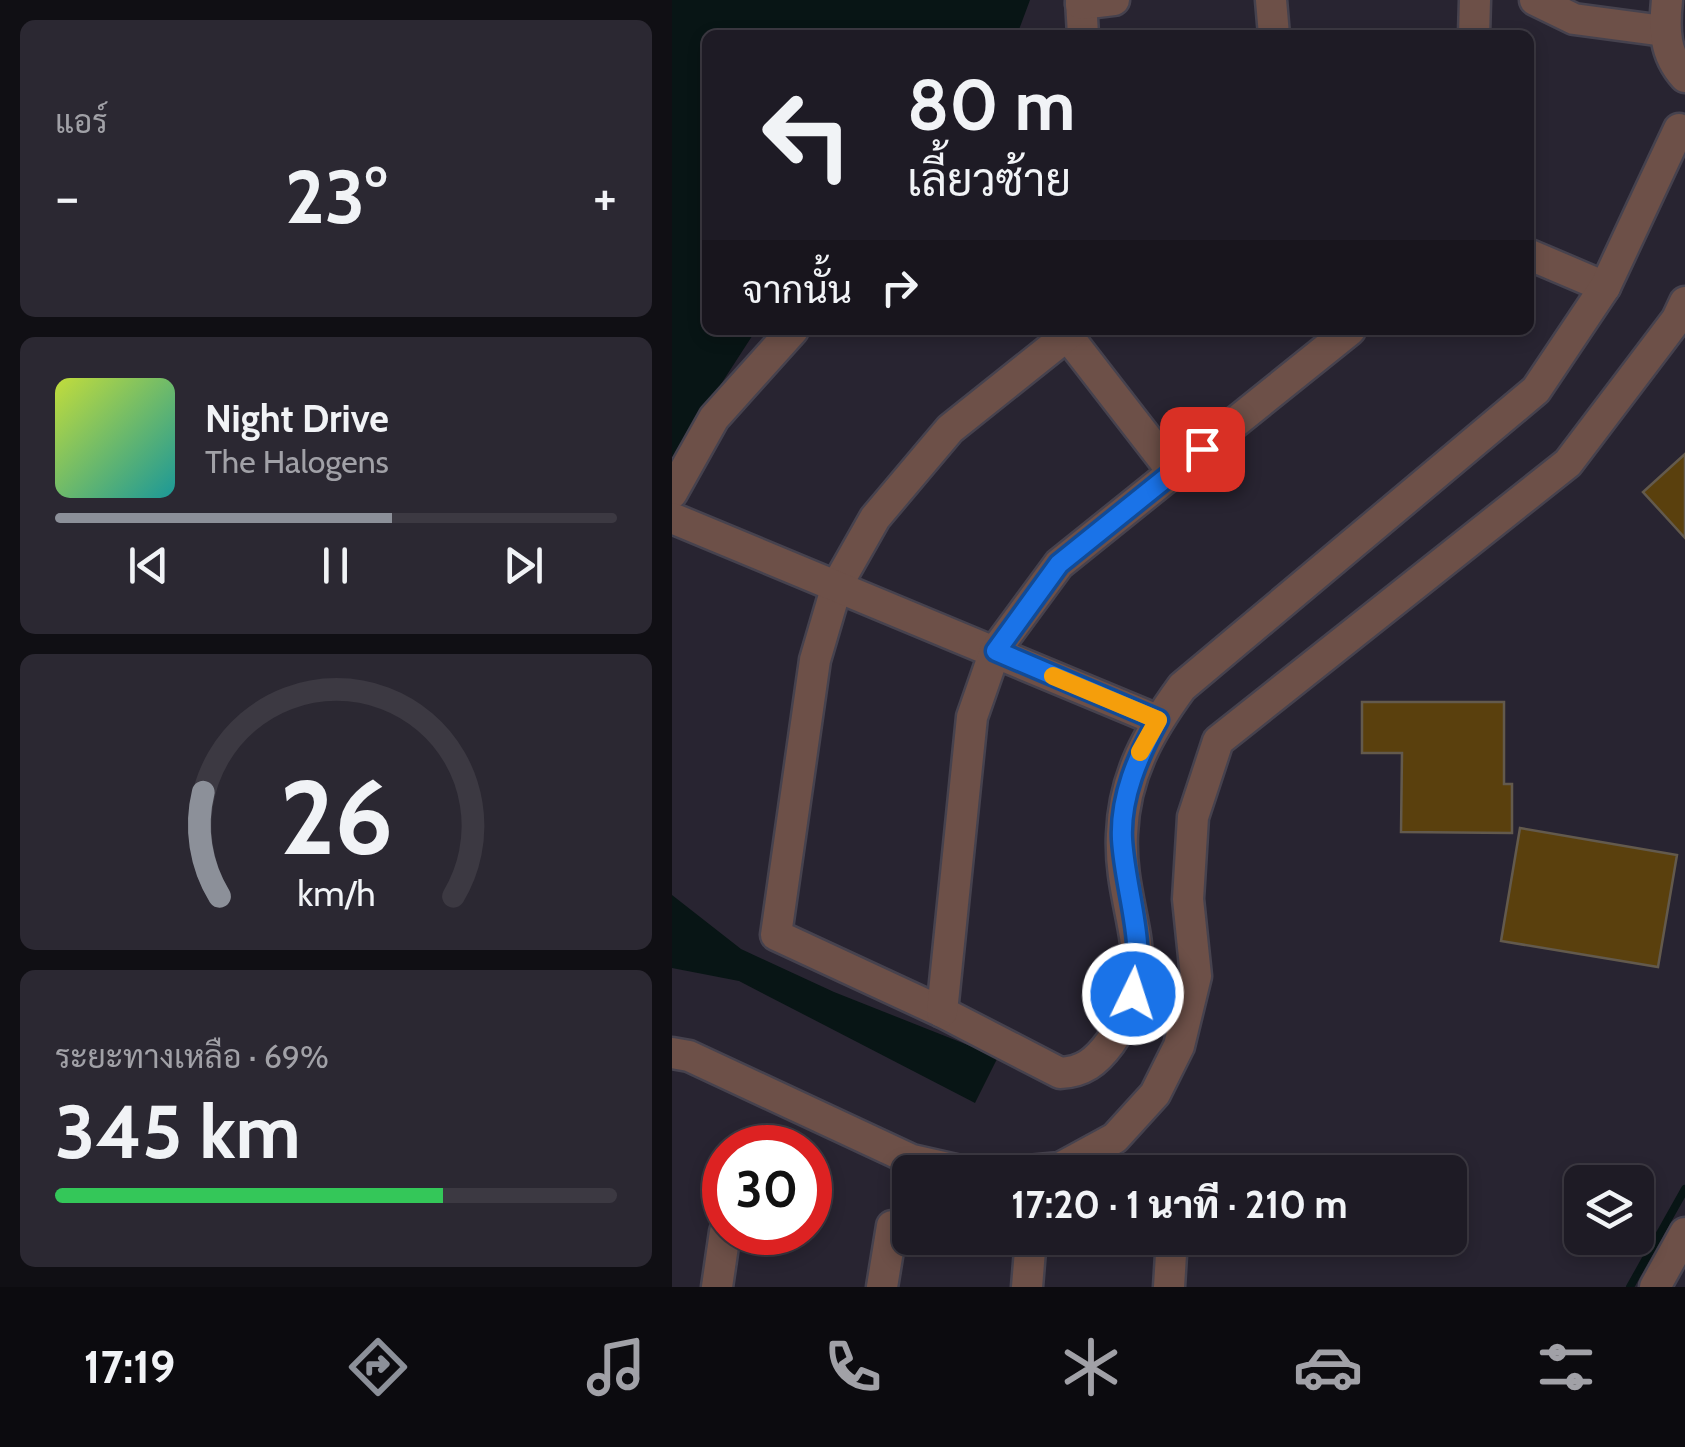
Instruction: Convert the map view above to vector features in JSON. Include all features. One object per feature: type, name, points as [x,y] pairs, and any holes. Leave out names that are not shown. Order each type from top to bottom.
[{"type":"street","points":[[1082,13],[1114,0]]},
{"type":"street","points":[[1271,0],[1274,30]]},
{"type":"street","points":[[1474,30],[1475,0]]},
{"type":"street","points":[[1535,0],[1574,19],[1664,31]]},
{"type":"street","points":[[1668,0],[1664,31],[1672,64],[1684,77]]},
{"type":"street","points":[[1064,335],[950,429],[875,518],[837,585],[815,660],[776,936],[942,1012],[1060,1073],[1080,1072],[1103,1053],[1126,1020],[1140,968],[1122,836],[1133,766],[1158,720],[1182,686],[1536,390],[1605,287],[1679,129]]},
{"type":"street","points":[[1534,257],[1605,287]]},
{"type":"street","points":[[1084,1155],[1115,1138],[1155,1094],[1180,1046],[1196,976],[1188,899],[1193,817],[1218,741],[1568,463],[1676,319],[1684,302]]},
{"type":"street","points":[[672,493],[714,418],[789,335]]},
{"type":"street","points":[[1070,335],[1173,472]]},
{"type":"street","points":[[942,1012],[972,716],[996,651],[1059,564],[1344,335]]},
{"type":"street","points":[[672,518],[1158,720]]},
{"type":"street","points":[[672,1053],[689,1056],[901,1155]]},
{"type":"street","points":[[882,1287],[892,1226]]},
{"type":"street","points":[[1655,1287],[1684,1233]]},
{"type":"street","points":[[717,1287],[722,1255]]},
{"type":"street","points":[[1027,1287],[1030,1255]]},
{"type":"street","points":[[1169,1287],[1171,1255]]},
{"type":"shaded area","points":[[672,0],[1030,0],[1019,30],[702,30],[702,335],[753,335],[672,460]]},
{"type":"shaded area","points":[[672,895],[741,949],[834,992],[998,1057],[975,1103],[739,981],[672,968]]},
{"type":"building","points":[[1685,454],[1685,538],[1643,492]]},
{"type":"building","points":[[1362,702],[1504,702],[1504,784],[1512,784],[1512,833],[1401,832],[1402,753],[1362,753]]},
{"type":"building","points":[[1520,828],[1677,855],[1658,967],[1501,941]]},
{"type":"waterway","points":[[1630,1287],[1685,1189]]},
{"type":"slow traffic","points":[[1053,676],[1158,720],[1140,752]]},
{"type":"route","points":[[1133,994],[1140,968],[1122,836],[1133,766],[1158,720],[996,651],[1059,564],[1202,449]]}]
